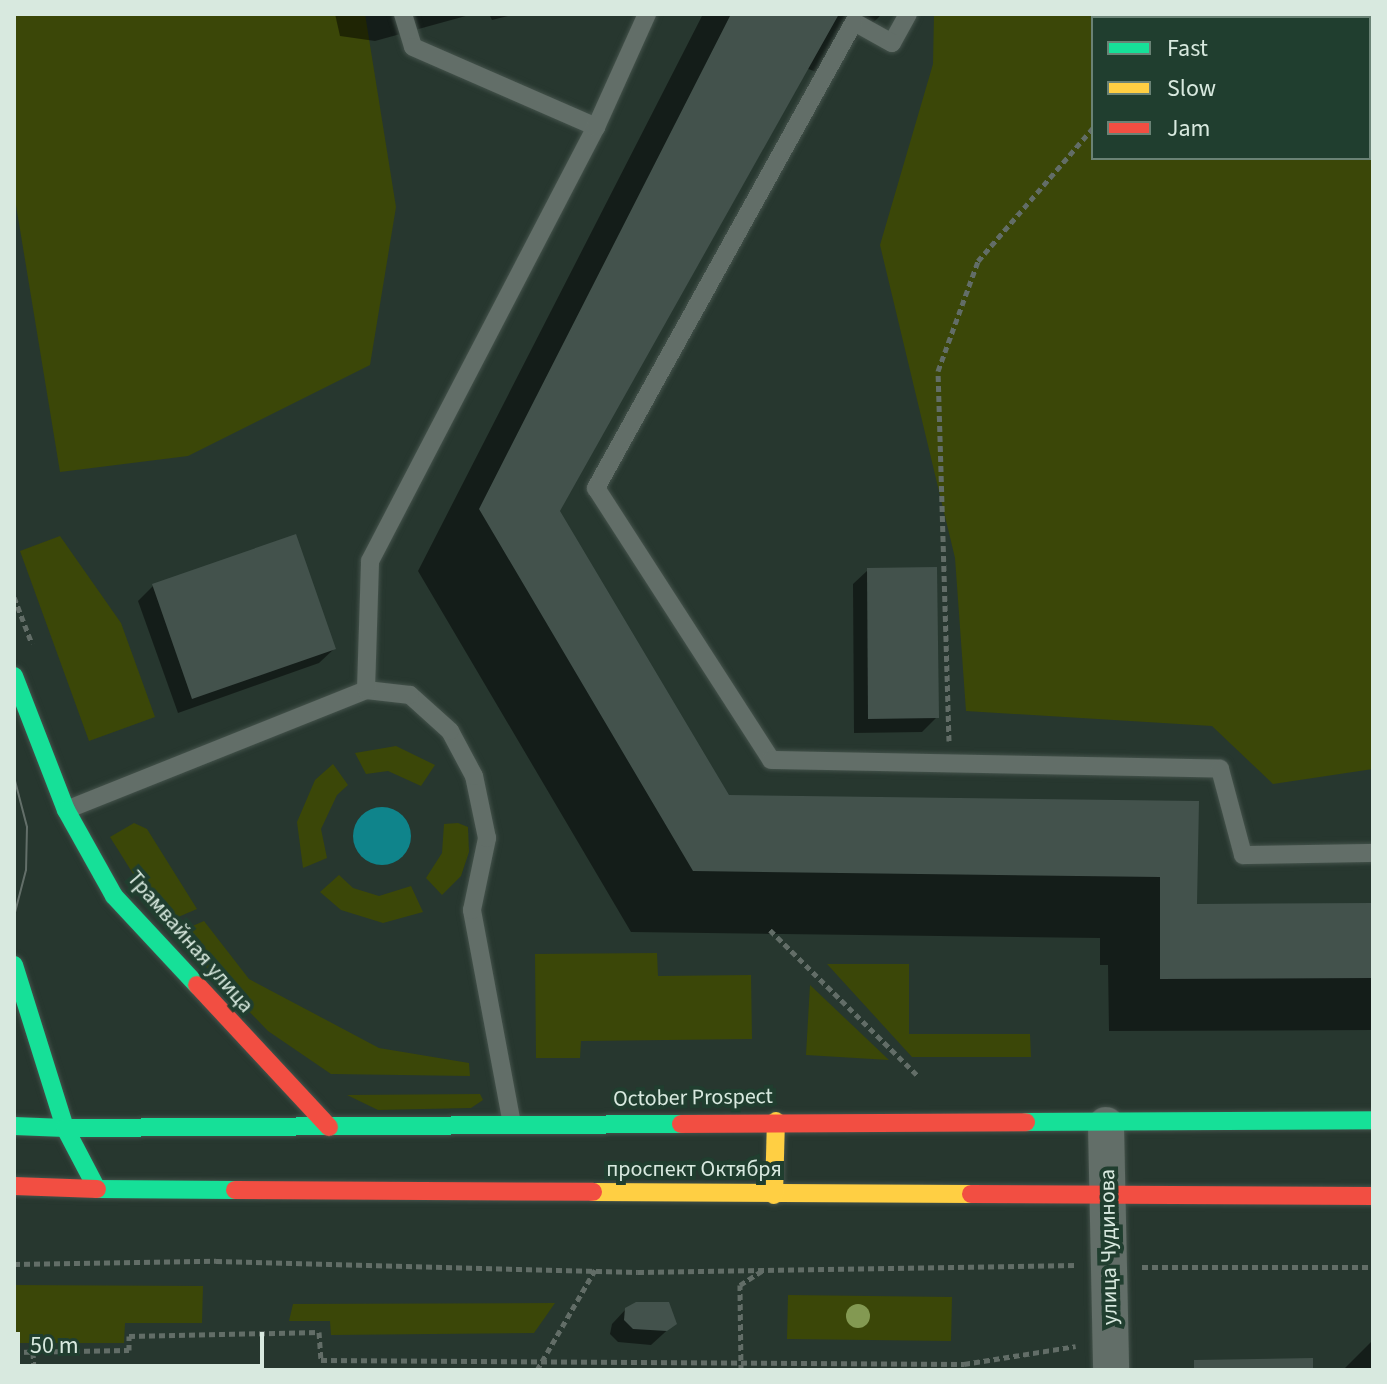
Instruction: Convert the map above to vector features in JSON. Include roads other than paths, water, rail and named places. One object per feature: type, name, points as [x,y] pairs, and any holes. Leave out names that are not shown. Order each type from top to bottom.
[{"type":"main road","name":"Трамвайная улица","points":[[14,676],[66,810],[114,896],[329,1127]]},
{"type":"main road","points":[[14,965],[65,1128],[97,1189]]},
{"type":"main road","name":"October Prospect","points":[[14,1126],[329,1127],[776,1121],[1106,1125],[1373,1120]]},
{"type":"main road","points":[[774,1195],[776,1121]]},
{"type":"main road","name":"проспект Октября","points":[[14,1186],[774,1195],[1373,1196]]},
{"type":"street","name":"улица Чудинова","points":[[1106,1125],[1111,1355]]},
{"type":"lane","points":[[403,14],[413,47],[596,127]]},
{"type":"lane","points":[[366,690],[370,561],[596,127],[647,14]]},
{"type":"lane","points":[[908,14],[892,43],[854,22],[596,488],[771,760],[1220,769],[1243,855],[1373,853]]},
{"type":"lane","points":[[66,810],[366,690],[410,695],[450,731],[474,776],[487,838],[472,910],[512,1124]]},
{"type":"water","points":[[382,807],[403,815],[411,836],[403,857],[382,865],[361,857],[353,836],[361,815]]},
{"type":"tram line","points":[[14,777],[27,827],[26,870],[14,916]]}]
